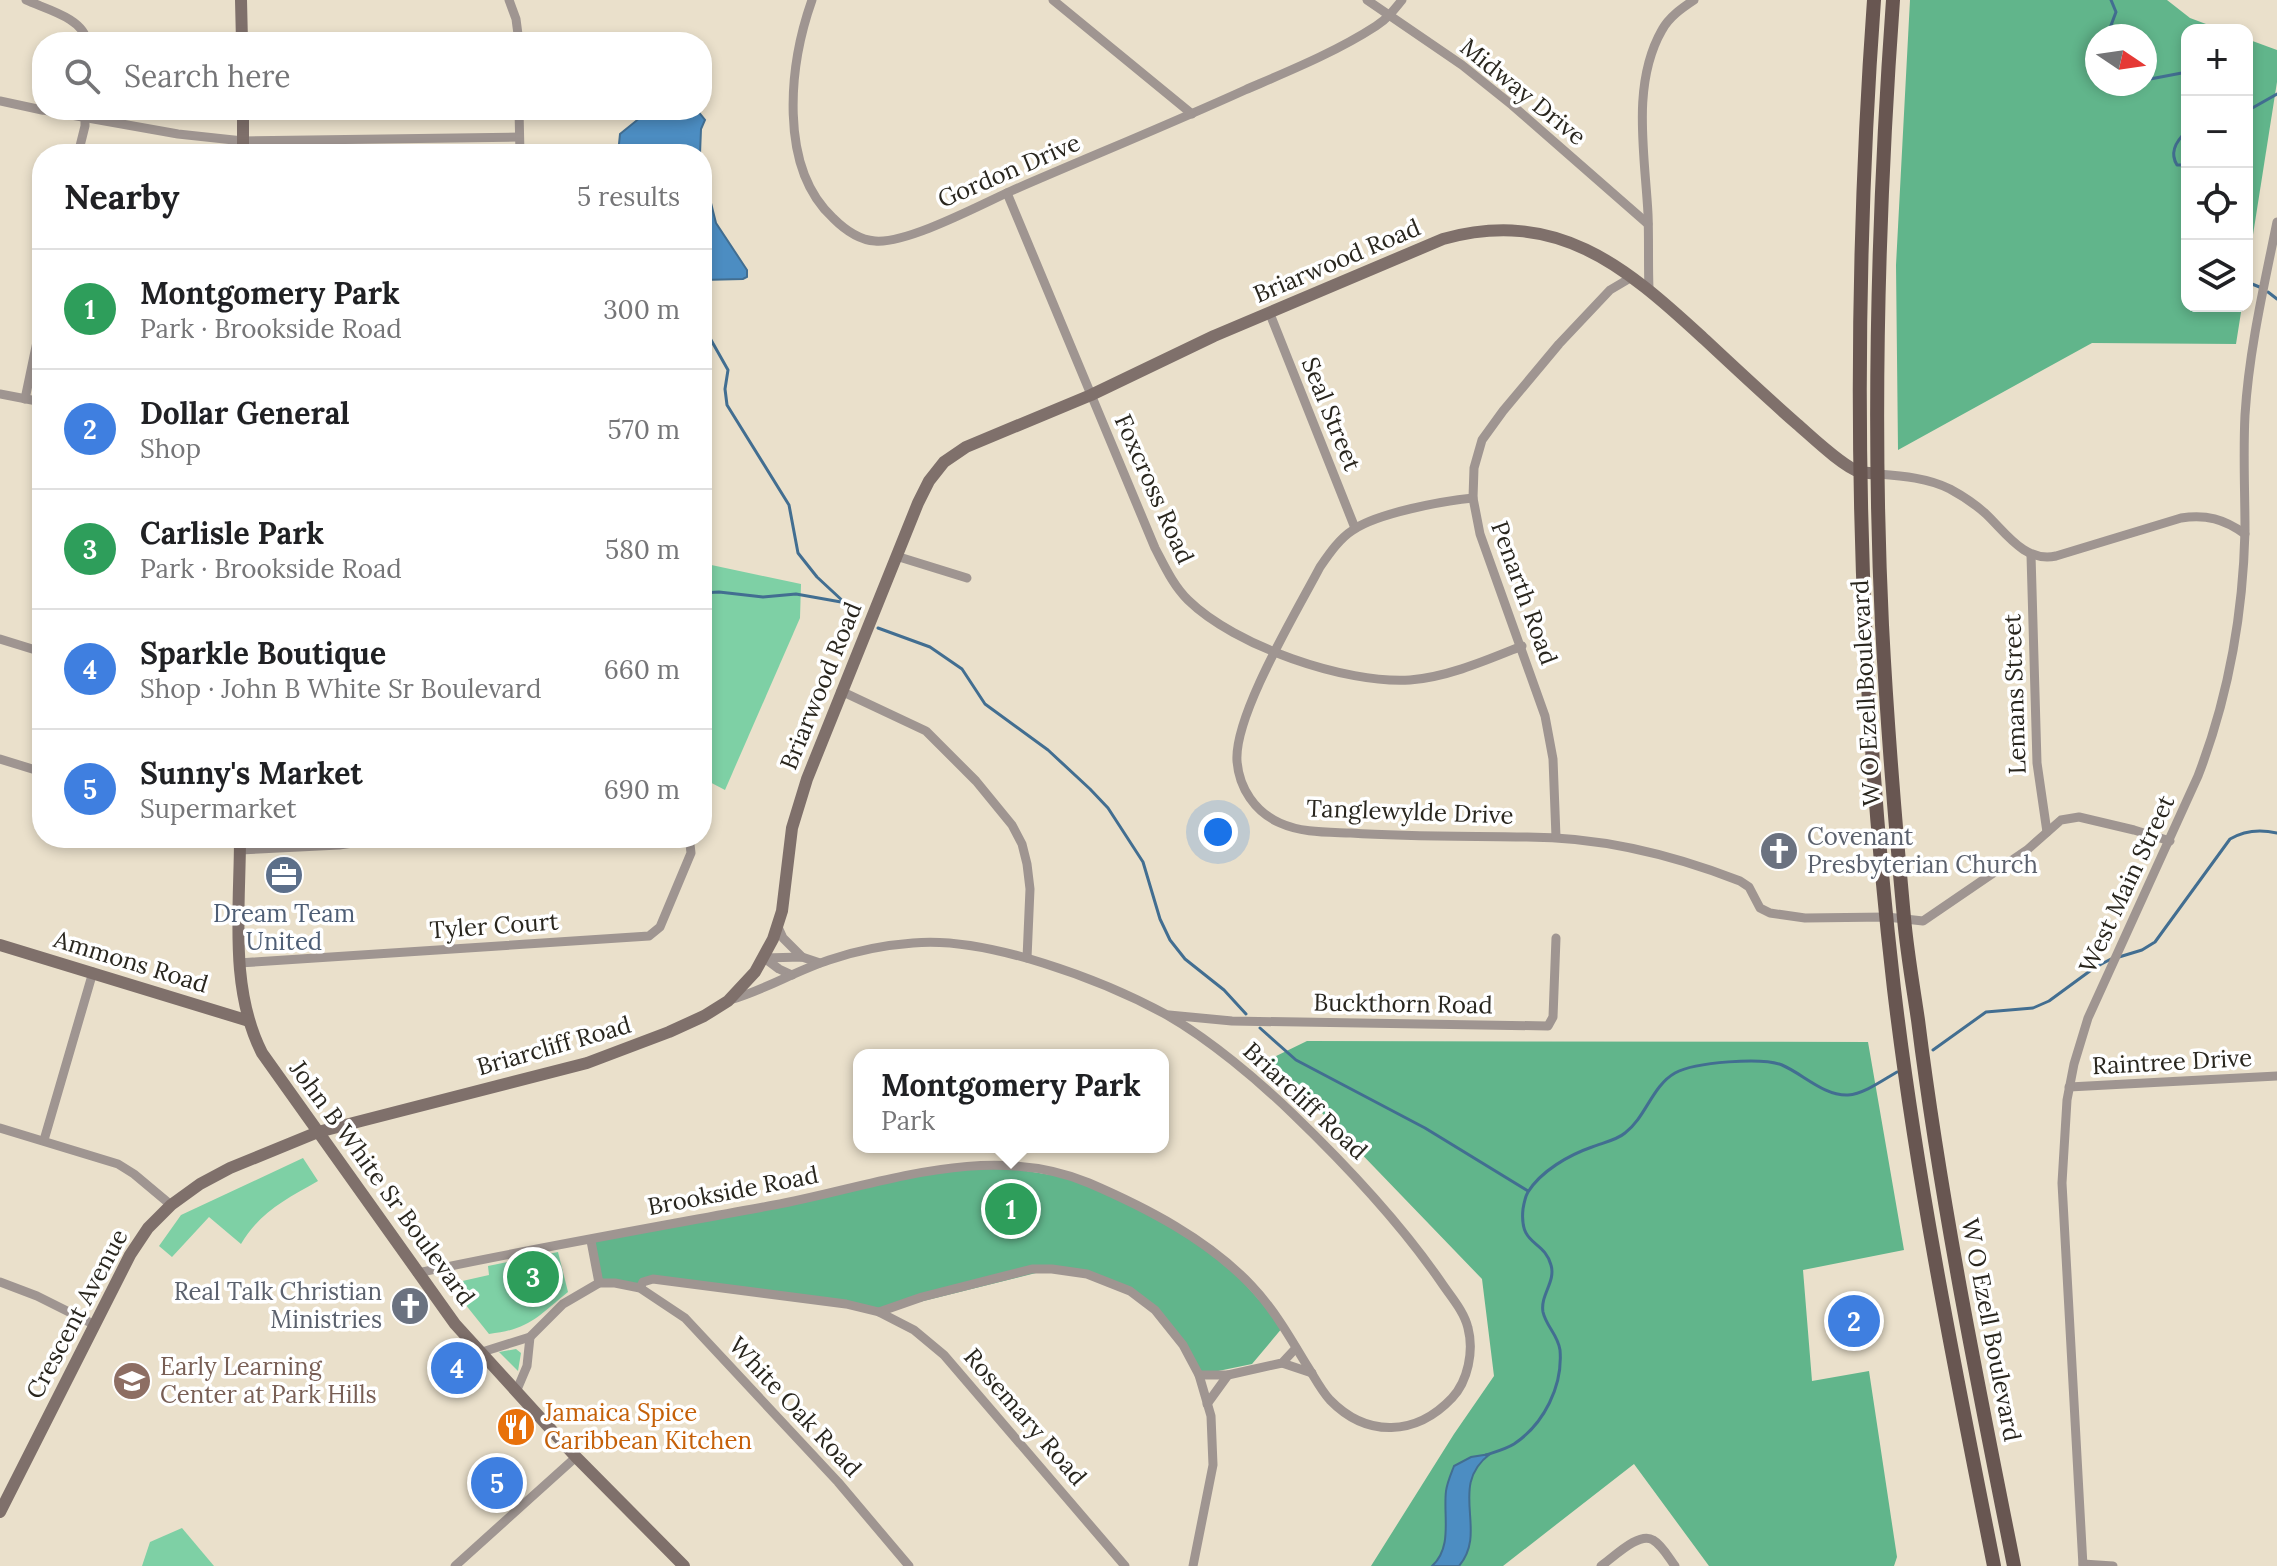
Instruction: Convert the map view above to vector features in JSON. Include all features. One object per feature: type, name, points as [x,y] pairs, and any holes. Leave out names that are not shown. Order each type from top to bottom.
[{"type":"main road","name":"W O Ezell Boulevard","points":[[1874,0],[1864,148],[1858,472],[1871,752],[1911,1112],[1938,1274],[1994,1566]]},
{"type":"main road","name":"W O Ezell Boulevard","points":[[1893,0],[1878,291],[1878,474],[1890,757],[1904,919],[1936,1152],[1979,1395],[2014,1566]]},
{"type":"main road","points":[[1860,293],[1878,291]]},
{"type":"main road","points":[[1938,1274],[1956,1271]]},
{"type":"main road","points":[[1961,1399],[1979,1395]]},
{"type":"street","points":[[26,0],[73,21],[84,32]]},
{"type":"street","points":[[241,0],[242,32]]},
{"type":"street","points":[[509,0],[518,32]]},
{"type":"street","name":"Gordon Drive","points":[[812,0],[798,57],[795,136],[802,171],[809,188],[827,213],[858,236],[882,241],[950,219],[1296,67],[1374,27],[1390,15],[1402,0]]},
{"type":"street","points":[[1053,0],[1192,114]]},
{"type":"street","name":"Midway Drive","points":[[1367,0],[1512,105],[1648,224]]},
{"type":"street","points":[[1649,289],[1643,125],[1648,72],[1662,30],[1669,20],[1694,0]]},
{"type":"street","points":[[0,101],[32,108]]},
{"type":"street","points":[[80,144],[85,120]]},
{"type":"street","points":[[114,120],[224,144]]},
{"type":"street","points":[[243,120],[243,144]]},
{"type":"street","points":[[519,120],[519,144]]},
{"type":"street","points":[[343,144],[519,137]]},
{"type":"street","name":"Foxcross Road","points":[[1007,193],[1155,548],[1178,590],[1196,607],[1226,629],[1276,653],[1340,672],[1398,680],[1441,674],[1522,646]]},
{"type":"street","name":"West Main Street","points":[[2083,1565],[2062,1183],[2063,1136],[2069,1087],[2080,1041],[2110,966],[2170,841],[2213,738],[2226,685],[2240,605],[2245,534],[2246,405],[2277,222]]},
{"type":"street","name":"Briarwood Road","points":[[728,1001],[764,958],[778,927],[787,854],[799,803],[841,691],[929,481],[956,452],[1406,254],[1466,233],[1514,231],[1562,240],[1610,260],[1649,289],[1822,446],[1858,472]]},
{"type":"street","name":"Penarth Road","points":[[1556,837],[1551,744],[1538,692],[1480,534],[1473,498],[1477,454],[1492,425],[1559,344],[1610,290],[1632,277]]},
{"type":"street","name":"Seal Street","points":[[1270,314],[1355,528]]},
{"type":"street","points":[[25,399],[32,366]]},
{"type":"street","points":[[0,394],[32,400]]},
{"type":"street","points":[[1858,472],[1926,480],[1952,490],[1978,507],[2031,555],[2043,558],[2194,516],[2222,520],[2245,534]]},
{"type":"street","name":"Tanglewylde Drive","points":[[1473,498],[1415,508],[1355,528],[1330,552],[1276,653],[1245,720],[1237,750],[1238,767],[1244,788],[1258,809],[1289,827],[1312,831],[1417,837],[1556,837],[1623,845],[1710,869],[1745,883],[1760,908],[1770,913],[1805,918],[1904,919]]},
{"type":"street","name":"Lemans Street","points":[[2031,555],[2037,763],[2047,832]]},
{"type":"street","points":[[896,556],[967,578]]},
{"type":"street","points":[[0,639],[32,649]]},
{"type":"street","points":[[841,691],[926,731],[976,781],[1012,825],[1022,844],[1030,889],[1027,958]]},
{"type":"street","points":[[0,759],[32,769]]},
{"type":"street","points":[[1904,919],[1923,921],[2009,863],[2061,820],[2079,817],[2170,841]]},
{"type":"street","name":"John B White Sr Boulevard","points":[[240,848],[239,963],[249,1021],[262,1053],[417,1273],[479,1353],[684,1566]]},
{"type":"street","name":"Tyler Court","points":[[239,963],[649,936],[660,927],[691,853],[689,848]]},
{"type":"street","points":[[778,927],[783,938],[802,957]]},
{"type":"street","name":"Buckthorn Road","points":[[1169,1015],[1232,1021],[1548,1026],[1553,1017],[1556,938]]},
{"type":"street","name":"Briarcliff Road","points":[[318,1132],[587,1063],[669,1032],[728,1001],[832,958],[914,943],[954,943],[1027,958],[1169,1015],[1249,1075],[1315,1135],[1403,1231],[1466,1321],[1471,1346],[1463,1380],[1451,1399],[1413,1426],[1388,1429],[1354,1417],[1330,1399],[1312,1373]]},
{"type":"street","name":"Ammons Road","points":[[0,945],[249,1021]]},
{"type":"street","points":[[764,958],[802,957],[820,963]]},
{"type":"street","points":[[764,958],[792,975]]},
{"type":"street","points":[[44,1140],[93,972]]},
{"type":"street","name":"Raintree Drive","points":[[2069,1087],[2277,1076]]},
{"type":"street","points":[[0,1128],[118,1164],[171,1205]]},
{"type":"street","name":"Crescent Avenue","points":[[0,1512],[5,1491],[138,1241],[171,1205],[220,1172],[318,1132]]},
{"type":"street","name":"Brookside Road","points":[[417,1273],[809,1198],[910,1174],[996,1166],[1035,1169],[1082,1180],[1132,1202],[1182,1231],[1250,1284],[1312,1373]]},
{"type":"street","points":[[591,1241],[599,1283]]},
{"type":"street","points":[[879,1312],[922,1297],[1032,1269],[1087,1274],[1130,1291],[1155,1310],[1183,1345],[1199,1375],[1214,1440],[1213,1465],[1193,1566]]},
{"type":"street","name":"Rosemary Road","points":[[640,1288],[643,1282],[653,1279],[846,1304],[879,1312],[914,1330],[944,1355],[1125,1566]]},
{"type":"street","points":[[0,1282],[37,1296],[95,1325]]},
{"type":"street","points":[[479,1353],[530,1337],[563,1304],[599,1283],[640,1288]]},
{"type":"street","name":"White Oak Road","points":[[640,1288],[685,1318],[838,1482],[909,1566]]},
{"type":"street","points":[[516,1392],[527,1366],[530,1337]]},
{"type":"street","points":[[1282,1363],[1296,1348]]},
{"type":"street","points":[[1199,1375],[1228,1375],[1282,1363],[1312,1373]]},
{"type":"street","points":[[1207,1404],[1228,1375]]},
{"type":"street","points":[[455,1566],[576,1457]]},
{"type":"street","points":[[1601,1566],[1639,1539],[1647,1538],[1656,1542],[1675,1566]]},
{"type":"street","points":[[2083,1565],[2113,1566]]},
{"type":"green space","points":[[1910,0],[2167,0],[2190,18],[2206,24],[2181,24],[2181,312],[2241,312],[2236,344],[2092,343],[1898,450],[1896,265]]},
{"type":"green space","points":[[2253,41],[2277,50],[2277,82],[2253,235]]},
{"type":"green space","points":[[712,565],[801,584],[800,618],[725,790],[712,783]]},
{"type":"green space","points":[[1307,1041],[1868,1042],[1904,1250],[1803,1270],[1812,1381],[1869,1371],[1897,1557],[1894,1566],[1709,1566],[1634,1464],[1503,1566],[1371,1566],[1494,1376],[1482,1279],[1270,1059]]},
{"type":"green space","points":[[303,1158],[318,1181],[265,1215],[241,1244],[209,1217],[172,1257],[159,1246],[181,1215]]},
{"type":"green space","points":[[996,1166],[1082,1180],[1157,1216],[1228,1265],[1283,1327],[1252,1364],[1199,1375],[1155,1310],[1102,1278],[1052,1269],[879,1312],[654,1279],[640,1288],[599,1283],[591,1241],[910,1174]]},
{"type":"green space","points":[[558,1252],[568,1292],[540,1315],[514,1329],[489,1334],[449,1284],[489,1275],[488,1266]]},
{"type":"green space","points":[[516,1349],[521,1353],[518,1371],[499,1352]]},
{"type":"green space","points":[[182,1528],[214,1566],[142,1566],[150,1542]]},
{"type":"water","points":[[637,120],[705,120],[700,144],[619,144],[620,134]]},
{"type":"water","points":[[712,207],[716,223],[747,270],[747,277],[712,280]]},
{"type":"water","points":[[1490,1454],[1471,1480],[1471,1524],[1467,1552],[1459,1566],[1432,1566],[1439,1558],[1445,1541],[1446,1491],[1454,1466],[1471,1457]]},
{"type":"waterway","points":[[2111,0],[2116,12],[2112,24]]},
{"type":"waterway","points":[[2157,78],[2181,73]]},
{"type":"waterway","points":[[2253,108],[2277,94]]},
{"type":"waterway","points":[[2181,138],[2174,151],[2177,165],[2181,165]]},
{"type":"waterway","points":[[2253,284],[2262,288]]},
{"type":"waterway","points":[[2268,292],[2277,299]]},
{"type":"waterway","points":[[712,342],[728,370],[725,389],[727,405],[789,505],[798,553],[817,577],[859,616]]},
{"type":"waterway","points":[[712,592],[763,597],[796,594],[841,602]]},
{"type":"waterway","points":[[878,628],[930,647],[962,669],[985,704],[1048,750],[1090,789],[1108,808],[1143,862],[1160,919],[1170,940],[1185,959],[1224,990],[1246,1014]]},
{"type":"waterway","points":[[2119,957],[2155,942],[2230,839],[2253,831],[2277,833]]},
{"type":"waterway","points":[[1933,1050],[1986,1012],[2033,1008],[2049,1001],[2111,959]]},
{"type":"waterway","points":[[1260,1028],[1296,1060],[1425,1128],[1528,1191]]},
{"type":"waterway","points":[[1486,1455],[1504,1449],[1525,1436],[1543,1415],[1558,1377],[1559,1345],[1543,1312],[1551,1265],[1548,1257],[1528,1237],[1523,1221],[1526,1196],[1540,1177],[1574,1154],[1625,1133],[1660,1086],[1685,1069],[1760,1061],[1782,1065],[1831,1092],[1848,1095],[1867,1089],[1897,1072]]},
{"type":"place","name":"Covenant Presbyterian Church","points":[[1779,851]]},
{"type":"place","name":"Dream Team United","points":[[284,875]]},
{"type":"place","name":"Montgomery Park","points":[[1011,1209]]},
{"type":"place","name":"Carlisle Park","points":[[533,1277]]},
{"type":"place","name":"Real Talk Christian Ministries","points":[[410,1306]]},
{"type":"place","name":"Dollar General","points":[[1854,1321]]},
{"type":"place","name":"Sparkle Boutique","points":[[457,1368]]},
{"type":"place","name":"Early Learning Center at Park Hills","points":[[132,1381]]},
{"type":"place","name":"Jamaica Spice Caribbean Kitchen","points":[[516,1427]]},
{"type":"place","name":"Sunny's Market","points":[[497,1483]]}]
